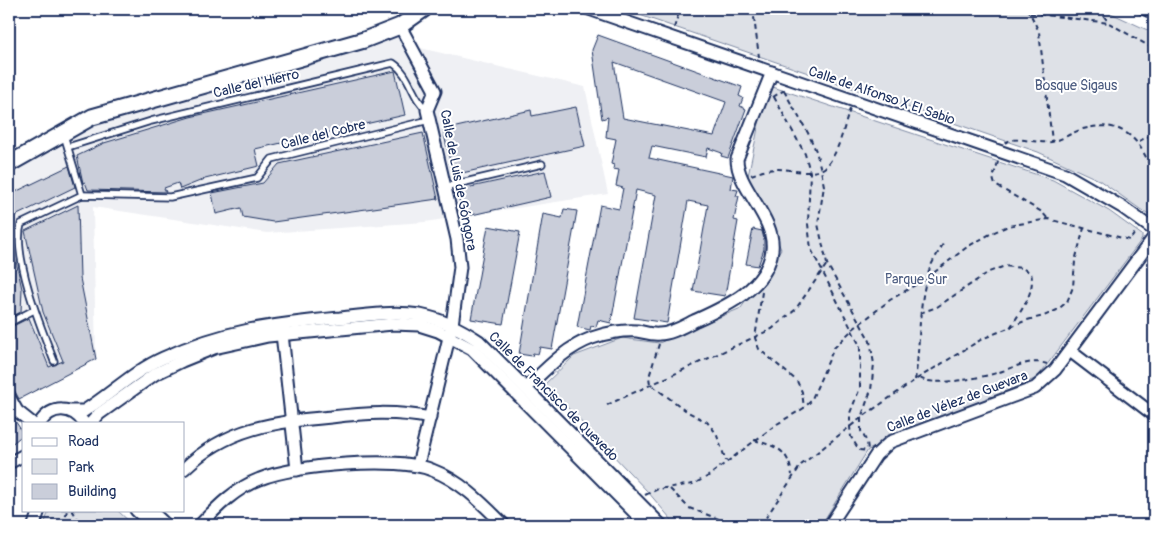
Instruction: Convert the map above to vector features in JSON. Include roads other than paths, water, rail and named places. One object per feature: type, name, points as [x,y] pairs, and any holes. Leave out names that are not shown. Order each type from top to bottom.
[{"type":"street","points":[[9,164],[63,133],[100,115],[364,40],[400,26],[424,9]]},
{"type":"street","name":"Calle de Alfonso X El Sabio","points":[[589,9],[1065,174],[1122,207],[1154,230]]},
{"type":"street","name":"Calle de Luis de Góngora","points":[[400,26],[435,91],[428,115],[456,239],[460,267],[451,330],[418,465]]},
{"type":"street","points":[[526,388],[556,359],[592,338],[634,331],[659,334],[673,331],[725,307],[750,290],[766,266],[772,249],[768,231],[758,204],[737,169],[738,159],[772,72]]},
{"type":"street","name":"Calle de Vélez de Guevara","points":[[830,525],[872,453],[890,442],[1035,388],[1055,370],[1070,352],[1154,237]]},
{"type":"street","name":"Calle de Francisco de Quevedo","points":[[41,422],[52,412],[61,409],[84,411],[161,359],[222,335],[266,325],[388,313],[420,316],[479,341],[661,525]]},
{"type":"street","name":"Calle de Francisco de Quevedo","points":[[92,422],[98,414],[155,374],[214,348],[282,334],[393,324],[419,325],[451,330],[498,373],[643,524]]},
{"type":"street","points":[[282,334],[297,470]]},
{"type":"street","points":[[1070,352],[1154,414]]},
{"type":"street","points":[[9,397],[17,411],[31,422]]},
{"type":"street","points":[[71,411],[83,422]]},
{"type":"street","points":[[185,467],[229,436],[259,426],[292,420],[380,412],[430,418]]},
{"type":"street","points":[[9,463],[22,456]]},
{"type":"street","points":[[200,525],[220,504],[240,489],[260,479],[297,470],[382,462],[418,465],[453,480],[472,494],[504,525]]},
{"type":"street","points":[[34,525],[38,512]]},
{"type":"street","points":[[138,512],[152,525]]},
{"type":"street","points":[[152,512],[166,525]]},
{"type":"lane","name":"Calle del Hierro","points":[[68,147],[151,121],[393,63],[405,73],[419,103],[428,115]]},
{"type":"lane","name":"Calle del Cobre","points":[[82,195],[170,198],[198,192],[257,178],[272,159],[428,115]]},
{"type":"lane","points":[[54,361],[34,310],[17,236],[21,224],[82,195],[63,133]]},
{"type":"lane","points":[[444,187],[542,164]]},
{"type":"lane","points":[[9,323],[34,310]]},
{"type":"railway","points":[[1133,9],[1154,19]]},
{"type":"park label","name":"Bosque Sigaus","points":[[1076,85]]},
{"type":"park label","name":"Parque Sur","points":[[916,279]]}]
